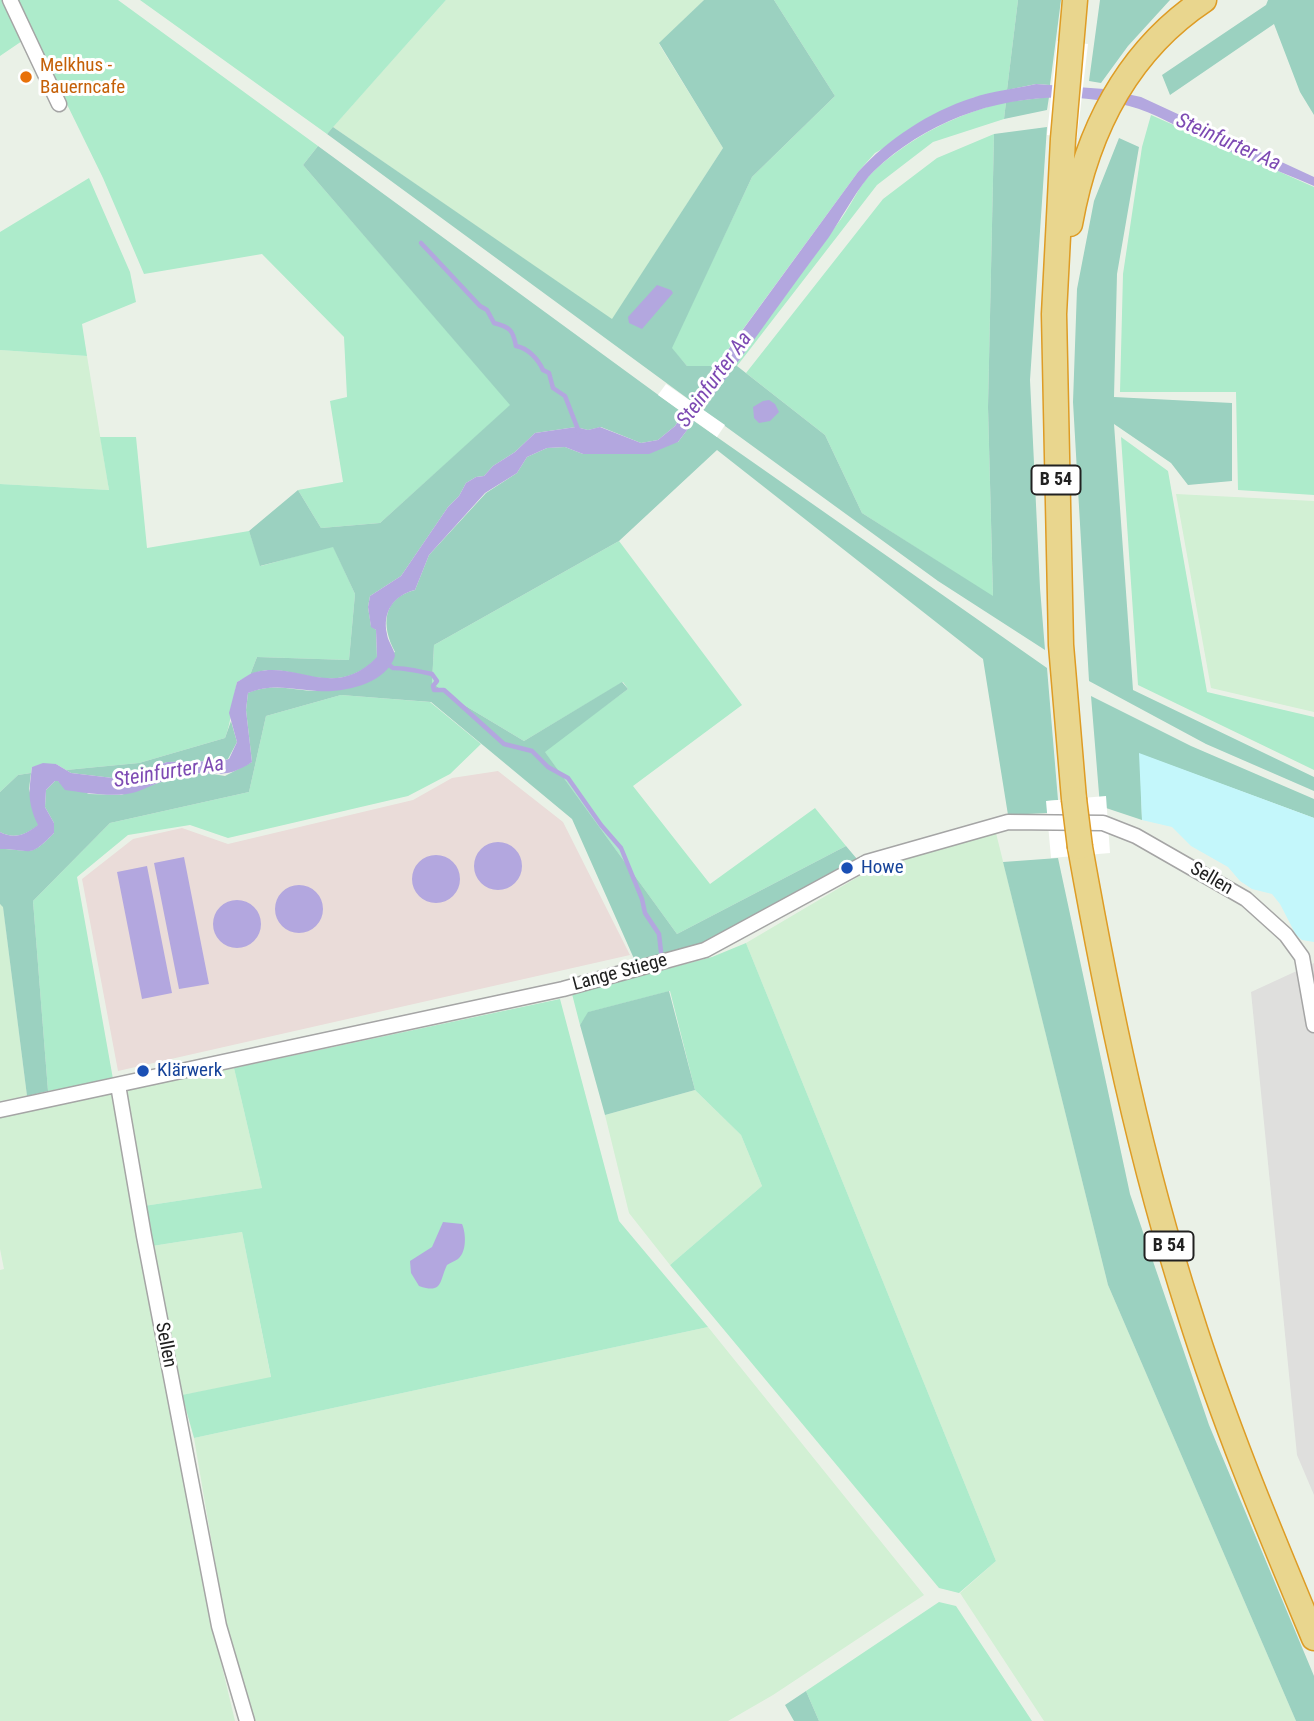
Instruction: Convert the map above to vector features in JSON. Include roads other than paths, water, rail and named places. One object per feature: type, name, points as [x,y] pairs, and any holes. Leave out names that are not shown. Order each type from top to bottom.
[{"type":"highway","name":"B 54","points":[[1074,0],[1063,138],[1054,314],[1061,645],[1080,847],[1124,1074],[1168,1244],[1226,1421],[1314,1638]]},
{"type":"highway","name":"B 54","points":[[1071,52],[1084,0]]},
{"type":"highway","points":[[1054,314],[1072,213],[1088,149],[1112,101],[1140,56],[1162,33],[1204,0]]},
{"type":"street","points":[[10,0],[59,104]]},
{"type":"street","name":"Lange Stiege","points":[[118,1086],[563,989],[705,950],[867,862],[974,831],[1008,822],[1103,823]]},
{"type":"street","name":"Sellen","points":[[1103,823],[1136,836],[1246,899],[1308,954]]},
{"type":"street","points":[[1308,954],[1314,1025]]},
{"type":"street","points":[[0,1110],[118,1086]]},
{"type":"street","name":"Sellen","points":[[118,1086],[219,1626],[247,1721]]},
{"type":"water","name":"Steinfurter Aa","points":[[1036,84],[1104,89],[1141,97],[1314,177],[1314,186],[1216,145],[1148,112],[1095,100],[1061,97],[993,106],[960,116],[929,131],[901,149],[869,177],[829,237],[678,442],[649,454],[583,454],[565,447],[547,448],[527,457],[517,473],[485,493],[429,555],[415,590],[401,596],[391,606],[386,626],[395,656],[383,674],[363,685],[339,690],[274,687],[248,693],[246,710],[252,762],[233,772],[183,775],[120,795],[65,790],[55,781],[46,790],[45,807],[54,823],[54,833],[34,850],[0,849],[0,832],[11,836],[20,835],[38,825],[30,796],[32,767],[43,763],[56,764],[71,773],[113,778],[130,776],[167,762],[229,759],[237,742],[229,713],[237,682],[254,673],[271,670],[331,678],[361,670],[377,657],[376,630],[371,627],[368,607],[370,596],[401,576],[466,483],[484,476],[535,433],[576,427],[588,430],[600,427],[641,443],[658,440],[675,426],[858,172],[882,148],[925,119],[956,104]]},
{"type":"water","points":[[657,285],[673,293],[642,329],[629,323],[628,317]]},
{"type":"water","points":[[769,400],[779,412],[770,421],[759,423],[754,418],[753,407]]},
{"type":"water","points":[[498,842],[515,849],[522,866],[515,883],[498,890],[481,883],[474,866],[481,849]]},
{"type":"water","points":[[436,855],[453,862],[460,879],[453,896],[436,903],[419,896],[412,879],[419,862]]},
{"type":"water","points":[[184,857],[209,984],[179,989],[154,863]]},
{"type":"water","points":[[147,866],[172,993],[142,999],[117,872]]},
{"type":"water","points":[[299,885],[316,892],[323,909],[316,926],[299,933],[282,926],[275,909],[282,892]]},
{"type":"water","points":[[237,900],[254,907],[261,924],[254,941],[237,948],[220,941],[213,924],[220,907]]},
{"type":"water","points":[[443,1222],[462,1224],[465,1237],[463,1252],[458,1259],[447,1265],[439,1285],[432,1288],[419,1286],[411,1273],[410,1261],[432,1247]]},
{"type":"waterway","points":[[421,243],[480,306],[487,310],[494,323],[510,330],[516,346],[528,352],[543,370],[549,373],[553,388],[565,396],[579,432]]},
{"type":"waterway","points":[[387,663],[393,668],[432,674],[437,681],[433,686],[434,690],[444,690],[504,744],[532,751],[548,767],[568,778],[621,848],[645,913],[659,934],[661,952]]},
{"type":"place","name":"Melkhus - Bauerncafe","points":[[26,77]]},
{"type":"place","name":"Howe","points":[[847,868]]},
{"type":"place","name":"Klärwerk","points":[[143,1071]]}]
